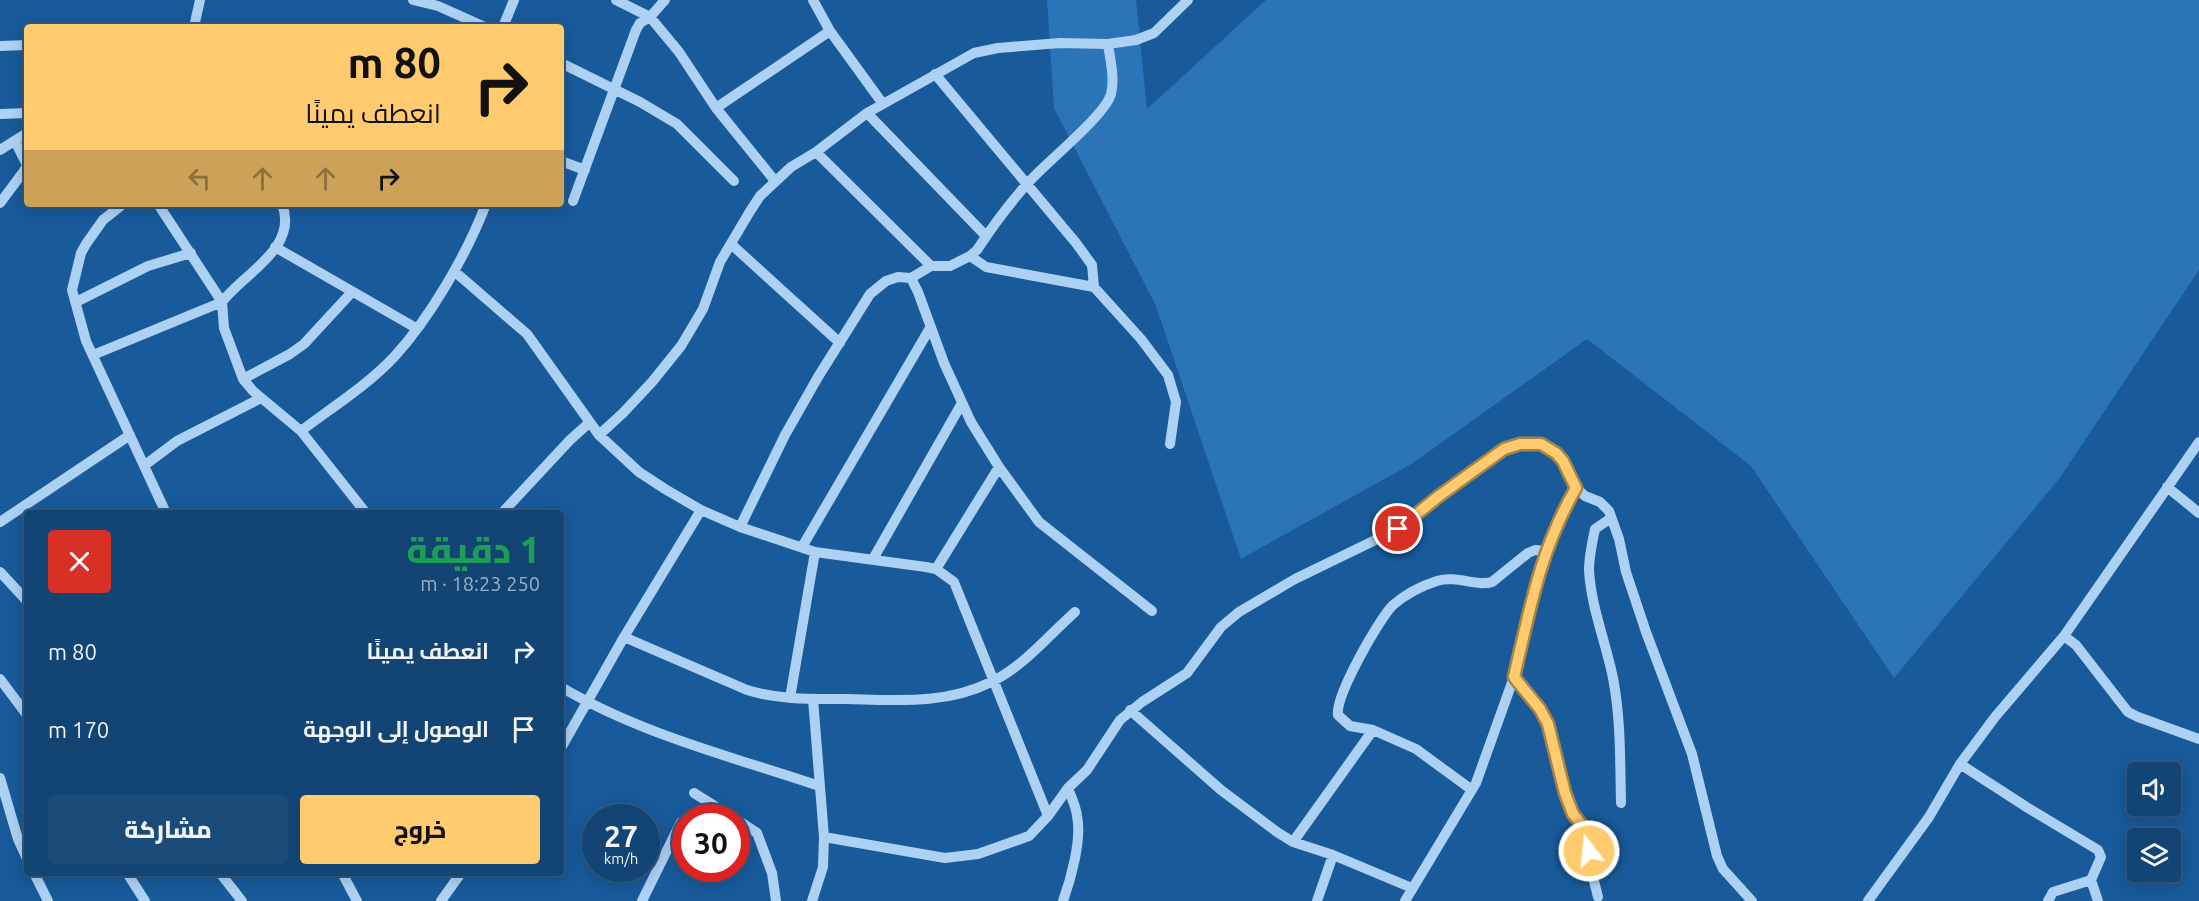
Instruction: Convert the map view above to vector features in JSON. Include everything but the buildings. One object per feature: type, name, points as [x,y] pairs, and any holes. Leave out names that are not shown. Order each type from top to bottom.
[{"type":"street","points":[[195,24],[200,0]]},
{"type":"street","points":[[413,0],[438,6],[478,24]]},
{"type":"street","points":[[504,24],[514,0]]},
{"type":"street","points":[[616,0],[650,17],[679,52],[716,108],[775,181]]},
{"type":"street","points":[[573,201],[639,24],[650,17],[665,0]]},
{"type":"street","points":[[813,0],[830,31],[883,104]]},
{"type":"street","points":[[599,435],[645,390],[681,346],[703,309],[712,280],[730,244],[760,196],[791,168],[867,113],[981,51],[1060,43],[1108,44],[1136,40],[1154,33],[1188,0]]},
{"type":"street","points":[[716,108],[830,31]]},
{"type":"street","points":[[740,527],[785,435],[870,294],[886,281],[898,277],[910,278],[931,266],[950,266],[977,250],[1026,184],[1102,111],[1108,100],[1112,77],[1108,44]]},
{"type":"street","points":[[0,46],[24,45]]},
{"type":"street","points":[[564,64],[615,89],[677,124],[734,181]]},
{"type":"street","points":[[935,74],[1076,243],[1092,265],[1094,287],[1141,339],[1168,375],[1176,402],[1170,444]]},
{"type":"street","points":[[0,114],[24,113]]},
{"type":"street","points":[[867,113],[986,236]]},
{"type":"street","points":[[0,150],[24,135]]},
{"type":"street","points":[[15,141],[24,159]]},
{"type":"street","points":[[816,152],[931,266]]},
{"type":"street","points":[[564,162],[585,170]]},
{"type":"street","points":[[0,203],[24,171]]},
{"type":"street","points":[[119,207],[104,220],[81,253],[72,290],[86,341],[165,510]]},
{"type":"street","points":[[160,207],[222,302],[224,328],[243,379],[261,398],[301,431],[364,510]]},
{"type":"street","points":[[93,355],[222,302],[254,272],[282,237],[285,227],[282,207]]},
{"type":"street","points":[[301,431],[395,357],[454,271],[485,207]]},
{"type":"street","points":[[730,244],[840,343]]},
{"type":"street","points":[[275,247],[416,328]]},
{"type":"street","points":[[76,302],[148,266],[190,253]]},
{"type":"street","points":[[970,256],[986,267],[1094,287]]},
{"type":"street","points":[[454,271],[523,329],[589,423],[639,472],[701,510],[740,527],[815,552],[936,569],[954,582],[1048,816]]},
{"type":"street","points":[[910,278],[918,292],[930,328],[962,403],[999,467],[1039,522],[1152,611]]},
{"type":"street","points":[[243,379],[304,344],[352,292]]},
{"type":"street","points":[[802,547],[930,328]]},
{"type":"street","points":[[145,465],[177,441],[261,398]]},
{"type":"street","points":[[873,559],[962,403]]},
{"type":"street","points":[[505,510],[570,440],[589,423]]},
{"type":"street","points":[[0,522],[130,435]]},
{"type":"street","points":[[1868,901],[1929,817],[1960,764],[1995,717],[2064,636],[2199,442]]},
{"type":"street","points":[[824,837],[945,858],[978,854],[1029,836],[1048,816],[1068,788],[1087,770],[1116,725],[1130,710],[1187,673],[1221,627],[1239,612],[1295,579],[1398,529],[1504,449],[1527,443],[1544,445],[1563,461],[1576,488],[1585,496],[1607,508],[1619,539],[1626,572],[1646,632],[1692,754],[1717,856],[1723,869],[1752,901]]},
{"type":"street","points":[[936,569],[999,467]]},
{"type":"street","points":[[2167,487],[2199,513]]},
{"type":"street","points":[[1405,901],[1472,790],[1514,677],[1537,575],[1563,511],[1576,488]]},
{"type":"street","points":[[564,742],[624,637],[701,510]]},
{"type":"street","points":[[1611,518],[1595,529],[1589,569],[1591,590],[1613,678],[1618,713],[1621,744],[1621,803]]},
{"type":"street","points":[[1472,790],[1416,749],[1373,730],[1344,723],[1338,716],[1338,707],[1357,662],[1391,608],[1403,597],[1440,580],[1460,579],[1486,584],[1492,582],[1528,553],[1535,550],[1546,551]]},
{"type":"street","points":[[790,698],[815,552]]},
{"type":"street","points":[[0,572],[24,598]]},
{"type":"street","points":[[624,637],[747,690],[767,696],[905,701],[931,699],[976,689],[994,681],[1024,659],[1075,612]]},
{"type":"street","points":[[2064,636],[2076,645],[2128,712],[2199,739]]},
{"type":"street","points":[[1514,677],[1540,709],[1548,724],[1569,806],[1585,829],[1589,861],[1598,897]]},
{"type":"street","points":[[0,679],[24,711]]},
{"type":"street","points":[[564,689],[586,702],[670,736],[819,786]]},
{"type":"street","points":[[812,901],[822,873],[824,837],[813,699]]},
{"type":"street","points":[[1130,710],[1221,790],[1293,842],[1333,855],[1412,888]]},
{"type":"street","points":[[1293,842],[1373,730]]},
{"type":"street","points":[[1960,764],[2098,850],[2101,857],[2091,880],[2098,901]]},
{"type":"street","points":[[0,778],[24,852]]},
{"type":"street","points":[[1063,901],[1074,857],[1078,826],[1077,815],[1068,788]]},
{"type":"street","points":[[694,793],[712,804]]},
{"type":"street","points":[[750,828],[757,833],[772,873],[776,901]]},
{"type":"street","points":[[642,901],[672,840]]},
{"type":"street","points":[[1317,901],[1333,855]]},
{"type":"street","points":[[36,876],[48,901]]},
{"type":"street","points":[[129,876],[145,901]]},
{"type":"street","points":[[222,876],[242,901]]},
{"type":"street","points":[[344,876],[357,901]]},
{"type":"street","points":[[441,901],[460,876]]},
{"type":"street","points":[[2048,901],[2053,892],[2091,880]]},
{"type":"shaded area","points":[[1047,0],[1136,0],[1147,109],[1266,0],[2199,0],[2199,270],[2059,479],[1894,678],[1751,466],[1587,339],[1413,463],[1241,559],[1156,306],[1054,108]]},
{"type":"route","points":[[1398,529],[1504,449],[1527,443],[1541,444],[1563,461],[1576,488],[1563,511],[1537,575],[1514,677],[1540,709],[1548,724],[1569,806],[1585,829],[1589,851]]}]
